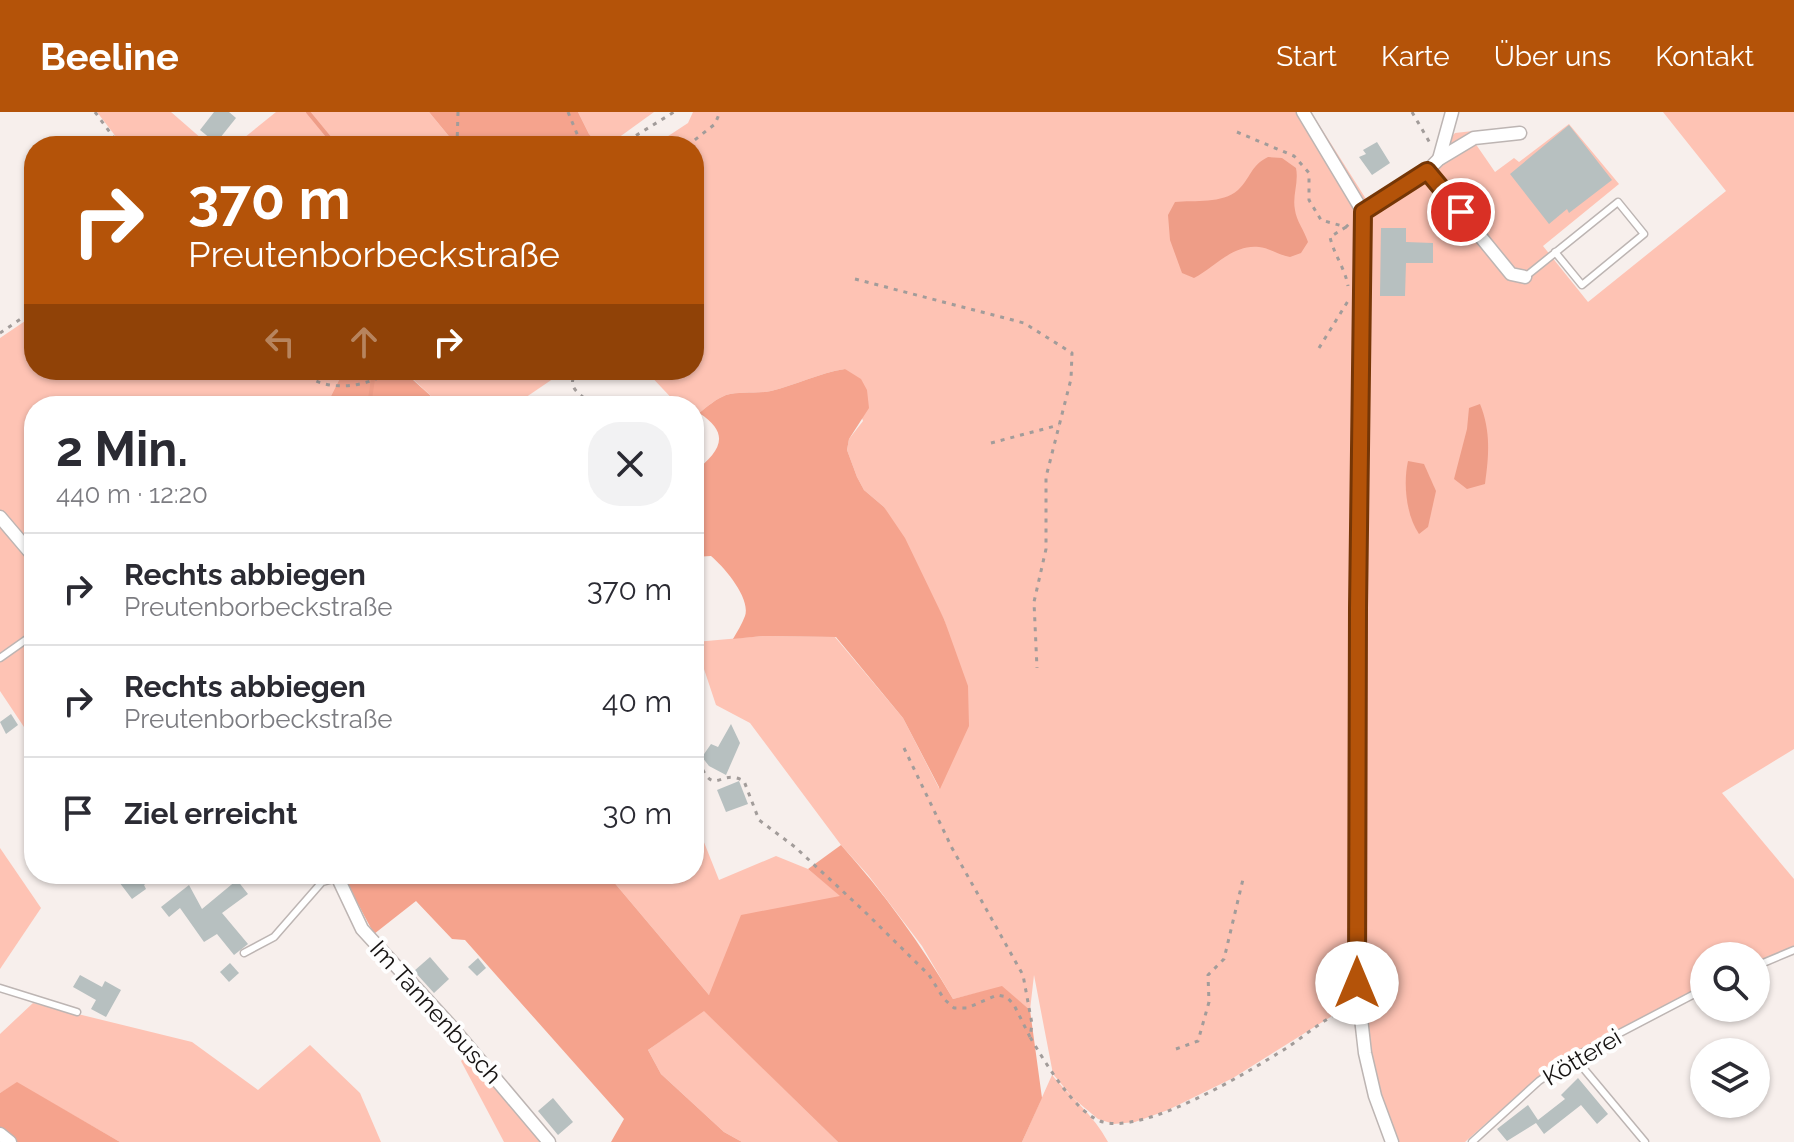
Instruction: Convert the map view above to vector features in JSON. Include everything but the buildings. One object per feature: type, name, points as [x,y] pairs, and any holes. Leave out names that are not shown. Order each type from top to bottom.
[{"type":"street","points":[[1303,112],[1363,212],[1358,1007],[1375,1096],[1392,1142]]},
{"type":"street","points":[[1439,159],[1452,112]]},
{"type":"street","points":[[1363,212],[1474,138],[1520,133]]},
{"type":"street","points":[[1427,171],[1511,274],[1525,277]]},
{"type":"street","points":[[0,517],[24,545]]},
{"type":"street","name":"Im Tannenbusch","points":[[341,884],[362,929],[451,1026],[549,1142]]},
{"type":"street","points":[[0,1134],[10,1142]]},
{"type":"lane","points":[[1525,277],[1555,252],[1618,202],[1644,234],[1582,285],[1555,252]]},
{"type":"lane","points":[[0,658],[24,641]]},
{"type":"lane","points":[[244,953],[274,937],[320,884]]},
{"type":"lane","points":[[1770,960],[1794,950]]},
{"type":"lane","points":[[0,988],[77,1012]]},
{"type":"lane","name":"Kötterei","points":[[1472,1142],[1539,1081],[1574,1057],[1690,996]]},
{"type":"lane","points":[[1574,1057],[1645,1142]]},
{"type":"path","points":[[95,112],[113,136]]},
{"type":"path","points":[[457,136],[458,112]]},
{"type":"path","points":[[568,112],[578,136]]},
{"type":"path","points":[[635,136],[674,112]]},
{"type":"path","points":[[700,136],[715,124],[720,112]]},
{"type":"path","points":[[1412,112],[1439,159]]},
{"type":"path","points":[[1237,132],[1294,156],[1309,173],[1309,200],[1321,220],[1346,227]]},
{"type":"path","points":[[1319,348],[1350,298],[1345,270],[1334,255],[1330,237],[1363,212]]},
{"type":"path","points":[[855,279],[1024,323],[1072,353],[1071,379],[1046,477],[1046,549],[1034,602],[1037,668]]},
{"type":"path","points":[[0,333],[24,317]]},
{"type":"path","points":[[312,380],[323,385],[370,380]]},
{"type":"path","points":[[572,380],[573,390],[582,396]]},
{"type":"path","points":[[991,443],[1059,425]]},
{"type":"path","points":[[904,748],[952,848],[1023,975],[1032,1024],[1030,1037]]},
{"type":"path","points":[[704,775],[708,780],[720,782],[735,777],[744,781],[759,820],[795,847],[863,910],[929,975],[944,999],[954,1008],[967,1008],[997,995],[1007,997],[1053,1075],[1097,1120],[1115,1125],[1135,1123],[1168,1111],[1285,1049],[1332,1016],[1358,1007]]},
{"type":"path","points":[[1176,1049],[1198,1041],[1209,1002],[1208,975],[1224,959],[1244,875]]},
{"type":"shaded area","points":[[97,112],[171,112],[199,136],[115,136]]},
{"type":"shaded area","points":[[276,112],[429,112],[449,136],[246,136]]},
{"type":"shaded area","points":[[429,112],[578,112],[591,136],[449,136]]},
{"type":"shaded area","points":[[578,112],[654,112],[621,136],[589,134]]},
{"type":"shaded area","points":[[693,112],[1311,112],[1366,199],[1428,163],[1455,133],[1473,131],[1475,143],[1495,172],[1514,158],[1519,162],[1569,124],[1619,184],[1543,246],[1588,302],[1726,191],[1663,112],[1794,112],[1794,749],[1722,793],[1794,879],[1794,951],[1770,961],[1770,942],[1690,942],[1690,996],[1639,1019],[1545,1071],[1465,1142],[1394,1142],[1376,1095],[1357,1007],[1332,1016],[1233,1078],[1168,1110],[1135,1122],[1114,1124],[1098,1119],[1073,1098],[1053,1074],[1034,975],[1030,1010],[1002,987],[953,999],[922,946],[841,845],[750,723],[716,705],[704,669],[704,641],[763,636],[835,637],[903,718],[939,788],[952,647],[944,619],[884,507],[864,490],[857,477],[847,450],[849,439],[863,421],[845,369],[771,391],[726,395],[704,409],[704,396],[670,396],[654,380],[704,380],[704,136],[668,136],[688,123]]},
{"type":"shaded area","points":[[1268,157],[1282,158],[1296,168],[1295,210],[1308,242],[1301,253],[1290,257],[1250,247],[1233,253],[1194,278],[1182,273],[1170,240],[1168,215],[1175,202],[1224,198],[1238,190],[1258,164]]},
{"type":"shaded area","points":[[24,322],[24,380],[339,380],[331,396],[24,396],[24,727],[0,691],[0,338]]},
{"type":"shaded area","points":[[845,369],[861,379],[867,390],[869,408],[849,439],[847,450],[864,490],[884,507],[905,538],[944,619],[968,686],[969,726],[940,789],[903,718],[836,637],[763,636],[733,639],[745,616],[744,601],[729,575],[711,556],[704,556],[704,463],[716,450],[719,436],[716,428],[704,417],[704,409],[726,395],[771,391]]},
{"type":"shaded area","points":[[339,380],[413,380],[431,396],[331,396]]},
{"type":"shaded area","points":[[414,380],[551,380],[528,396],[431,396]]},
{"type":"shaded area","points":[[1480,404],[1488,444],[1485,484],[1467,489],[1454,479],[1469,408]]},
{"type":"shaded area","points":[[1408,461],[1424,464],[1436,491],[1428,527],[1419,534],[1407,499]]},
{"type":"shaded area","points":[[704,842],[719,880],[776,856],[808,869],[841,896],[709,995],[615,884],[704,884]]},
{"type":"shaded area","points":[[841,845],[901,919],[953,999],[1002,986],[1030,1010],[1042,1098],[1022,1142],[838,1142],[704,1011],[648,1050],[661,1074],[724,1132],[742,1142],[611,1142],[624,1119],[465,940],[452,939],[416,901],[374,934],[347,884],[615,884],[709,995],[741,915],[840,896],[808,869]]},
{"type":"shaded area","points":[[0,848],[41,908],[0,969]]},
{"type":"shaded area","points":[[33,1003],[192,1042],[258,1090],[310,1045],[360,1093],[381,1142],[120,1142],[17,1083],[0,1093],[0,1034]]},
{"type":"shaded area","points":[[704,1010],[838,1142],[742,1142],[724,1132],[661,1074],[648,1050]]},
{"type":"shaded area","points":[[471,1051],[547,1142],[504,1142],[461,1061]]},
{"type":"shaded area","points":[[1052,1075],[1089,1115],[1108,1142],[1022,1142]]},
{"type":"shaded area","points":[[17,1082],[120,1142],[17,1142],[0,1128],[0,1093]]},
{"type":"waterway","points":[[308,112],[328,136]]},
{"type":"waterway","points":[[370,396],[373,380]]},
{"type":"route","points":[[1357,983],[1363,212],[1427,171],[1461,212]]}]
